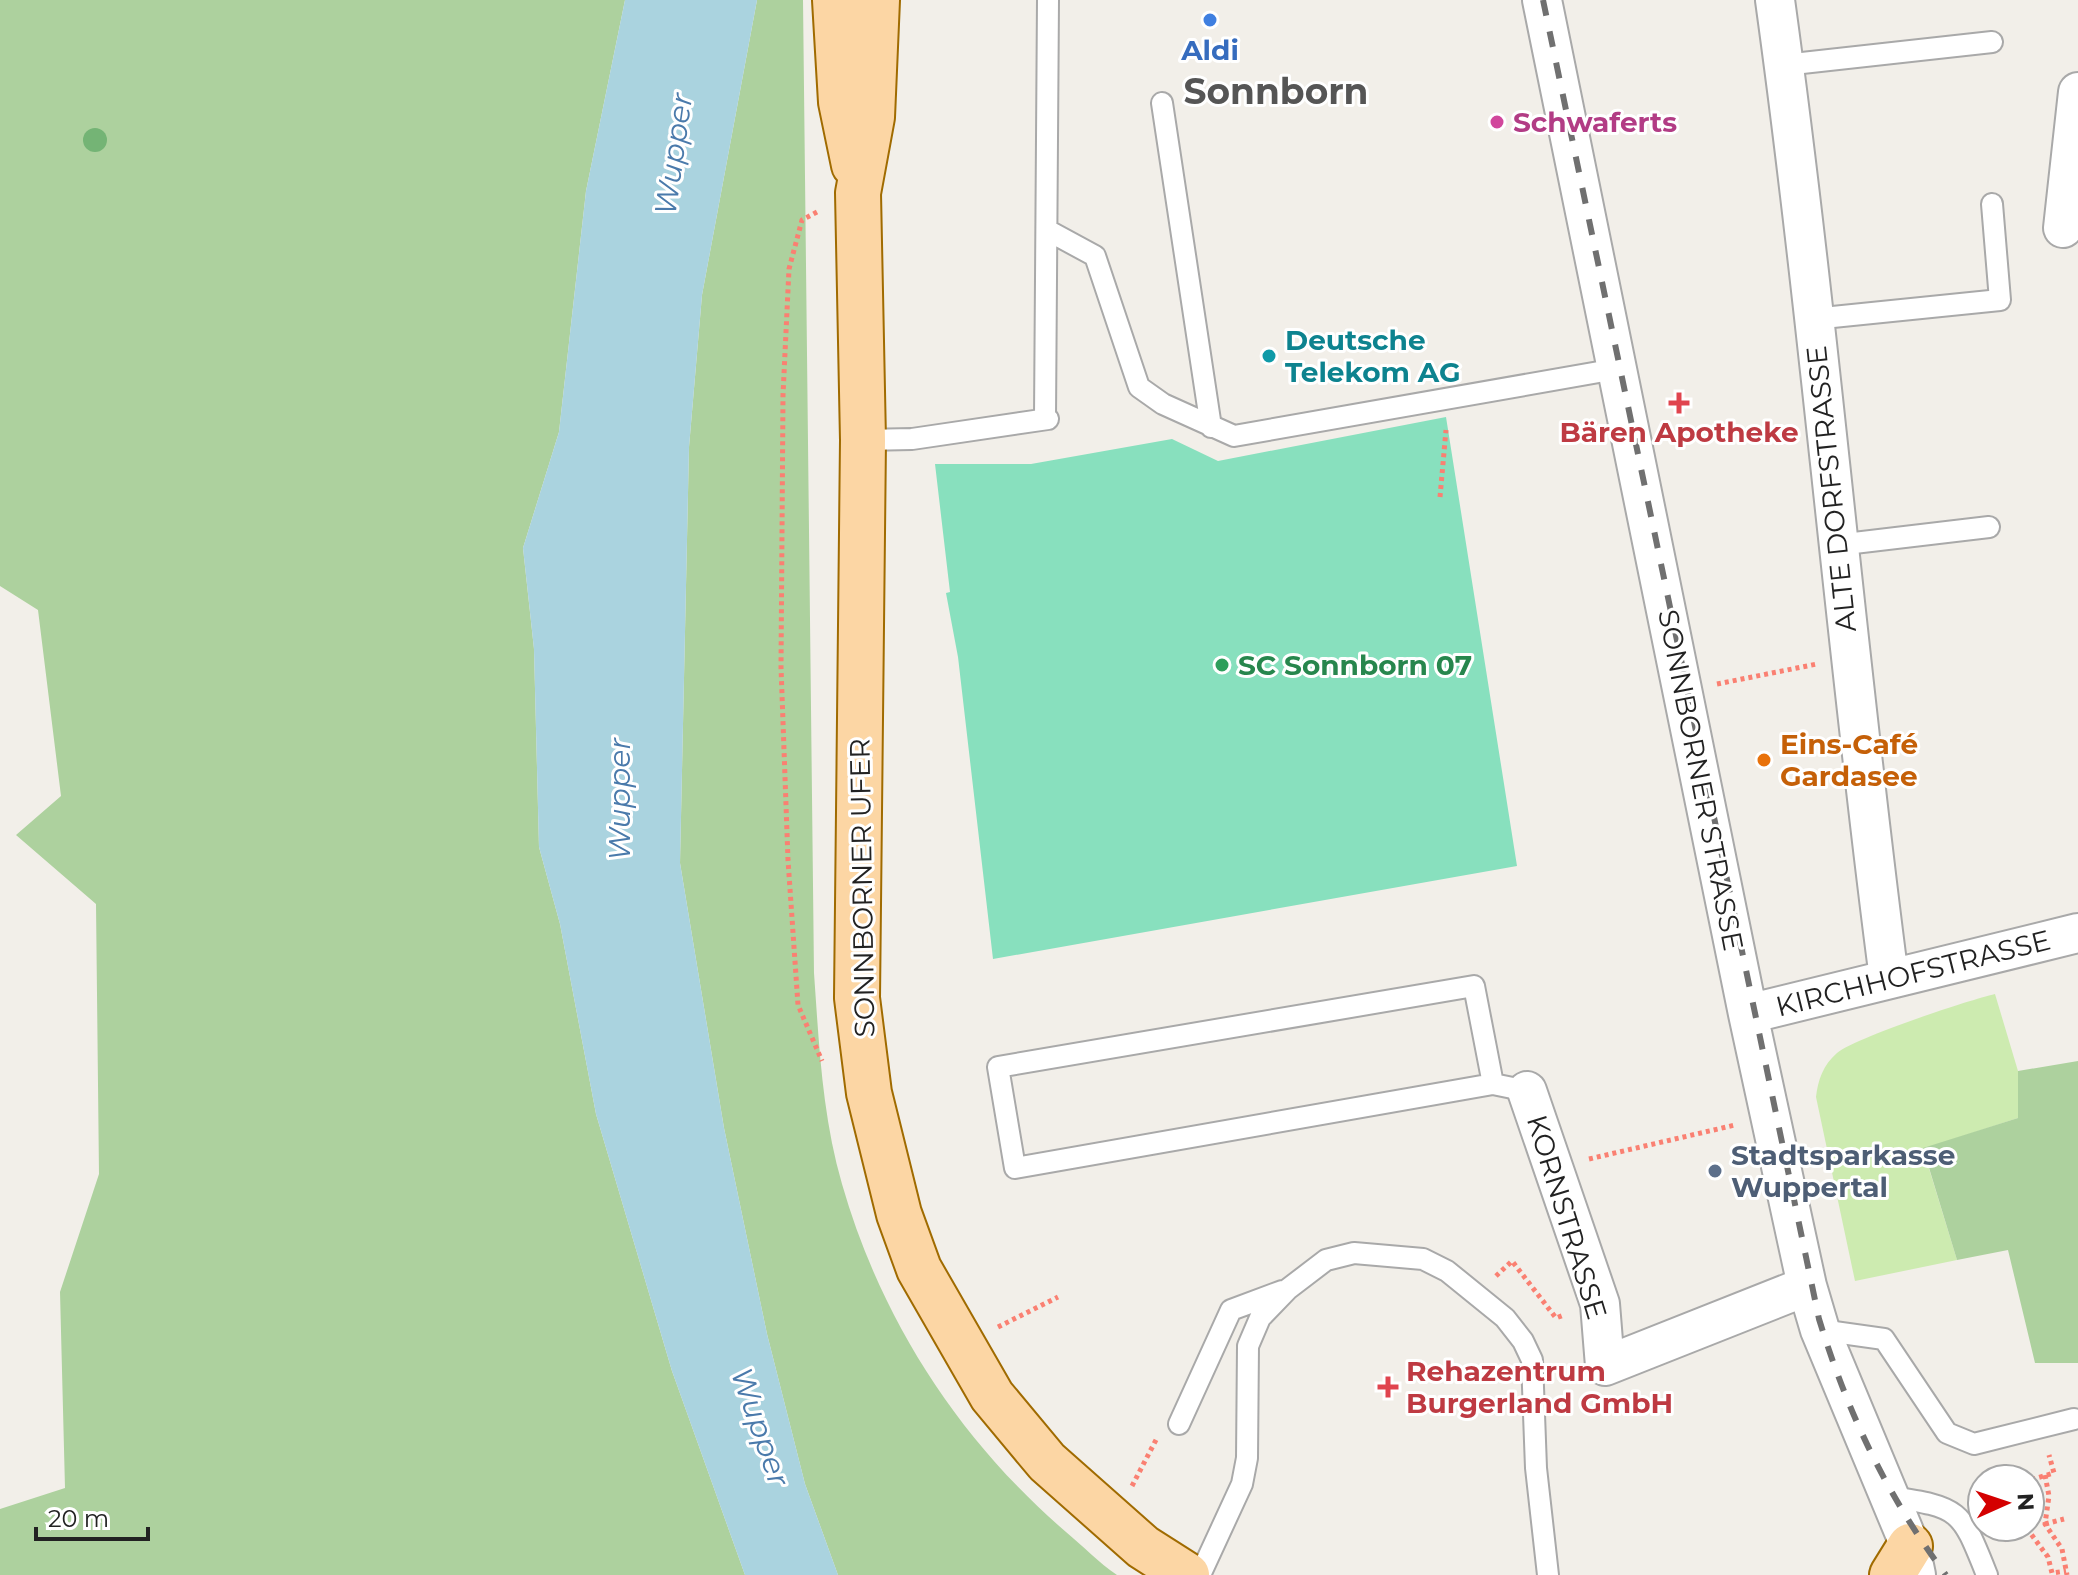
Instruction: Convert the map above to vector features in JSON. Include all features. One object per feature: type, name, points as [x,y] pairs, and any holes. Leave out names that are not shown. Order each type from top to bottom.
[{"type":"main road","name":"SONNBORNER UFER","points":[[835,0],[841,102],[858,188],[863,440],[857,998],[869,1093],[899,1214],[914,1255],[961,1345],[992,1396],[1020,1432],[1113,1522],[1187,1575]]},
{"type":"main road","name":"SONNBORNER UFER","points":[[858,188],[872,117],[877,0]]},
{"type":"street","name":"SONNBORNER STRASSE","points":[[1542,0],[1748,1014],[1807,1286],[1820,1330],[1890,1497],[1912,1568]]},
{"type":"street","name":"ALTE DORFSTRASSE","points":[[1775,0],[1849,657],[1889,978]]},
{"type":"street","points":[[2063,228],[2078,92]]},
{"type":"street","name":"KIRCHHOFSTRASSE","points":[[1748,1014],[2078,933]]},
{"type":"street","name":"KORNSTRASSE","points":[[1510,1087],[1600,1304],[1605,1366],[1807,1286]]},
{"type":"lane","points":[[863,440],[912,439],[1047,419],[1048,0]]},
{"type":"lane","points":[[1784,65],[1992,42]]},
{"type":"lane","points":[[1162,103],[1211,427]]},
{"type":"lane","points":[[1813,319],[2000,300],[1992,204]]},
{"type":"lane","points":[[1047,230],[1095,256],[1139,387],[1163,404],[1234,436],[1616,369]]},
{"type":"lane","points":[[1837,545],[1989,527]]},
{"type":"lane","points":[[1474,986],[1510,1087],[1015,1168],[998,1067],[1474,986]]},
{"type":"lane","points":[[1200,1575],[1242,1484],[1247,1458],[1248,1346],[1260,1318],[1288,1289],[1326,1260],[1354,1253],[1423,1259],[1447,1271],[1505,1318],[1532,1360],[1536,1468],[1548,1575]]},
{"type":"lane","points":[[1170,1427],[1231,1310],[1288,1289]]},
{"type":"lane","points":[[1820,1330],[1884,1339],[1947,1433],[1974,1444],[2074,1419]]},
{"type":"lane","points":[[1890,1497],[1933,1503],[1962,1519],[1987,1575]]},
{"type":"path","points":[[858,188],[802,220],[789,269],[783,395],[781,667],[788,860],[798,1005],[812,1044],[828,1071],[869,1093]]},
{"type":"path","points":[[1440,497],[1446,430]]},
{"type":"path","points":[[1683,690],[1849,657]]},
{"type":"path","points":[[1591,1158],[1771,1117]]},
{"type":"path","points":[[1521,1273],[1547,1307]]},
{"type":"path","points":[[961,1345],[1058,1297]]},
{"type":"path","points":[[1113,1522],[1170,1427]]},
{"type":"path","points":[[2046,1480],[2049,1496],[2046,1517]]},
{"type":"path","points":[[2046,1524],[2064,1519]]},
{"type":"path","points":[[2038,1543],[2048,1557],[2052,1573],[2067,1573],[2062,1549],[2046,1525]]},
{"type":"green space","points":[[0,0],[625,0],[586,191],[559,432],[523,548],[534,649],[539,847],[560,924],[596,1114],[672,1371],[745,1575],[0,1575],[0,1509],[65,1488],[60,1292],[99,1174],[96,904],[16,835],[61,796],[38,610],[0,586]]},
{"type":"green space","points":[[757,0],[803,0],[814,973],[822,1079],[835,1158],[858,1234],[878,1283],[928,1374],[991,1458],[1027,1496],[1117,1575],[838,1575],[805,1484],[767,1334],[724,1128],[680,863],[689,447],[702,295]]},
{"type":"green space","name":"SC Sonnborn 07","points":[[1446,417],[1517,866],[993,959],[958,657],[946,593],[950,592],[935,464],[1031,464],[1172,439],[1218,461]]},
{"type":"green space","points":[[1995,994],[2018,1071],[2018,1118],[1923,1149],[1957,1260],[1855,1281],[1816,1097],[1822,1073],[1837,1053],[1848,1046],[1888,1029]]},
{"type":"green space","points":[[2078,1061],[2078,1363],[2035,1363],[2008,1250],[1957,1260],[1923,1148],[2018,1118],[2018,1071]]},
{"type":"water","name":"Wupper","points":[[625,0],[757,0],[702,295],[689,447],[680,863],[724,1128],[767,1334],[805,1484],[838,1575],[745,1575],[672,1371],[596,1114],[560,924],[539,847],[534,649],[523,548],[559,432],[586,191]]},
{"type":"railway","points":[[1543,0],[1819,1319],[1843,1388],[1871,1453],[1905,1515],[1946,1575]]},
{"type":"place","name":"Aldi","points":[[1210,20]]},
{"type":"place","name":"Schwaferts","points":[[1497,122]]},
{"type":"place","name":"Deutsche Telekom AG","points":[[1269,356]]},
{"type":"place","name":"Bären Apotheke","points":[[1679,403]]},
{"type":"place","name":"SC Sonnborn 07","points":[[1222,665]]},
{"type":"place","name":"Eins-Café Gardasee","points":[[1764,760]]},
{"type":"place","name":"Stadtsparkasse Wuppertal","points":[[1715,1171]]},
{"type":"place","name":"Rehazentrum Burgerland GmbH","points":[[1388,1387]]},
{"type":"district","name":"Sonnborn","points":[[1276,91]]}]
